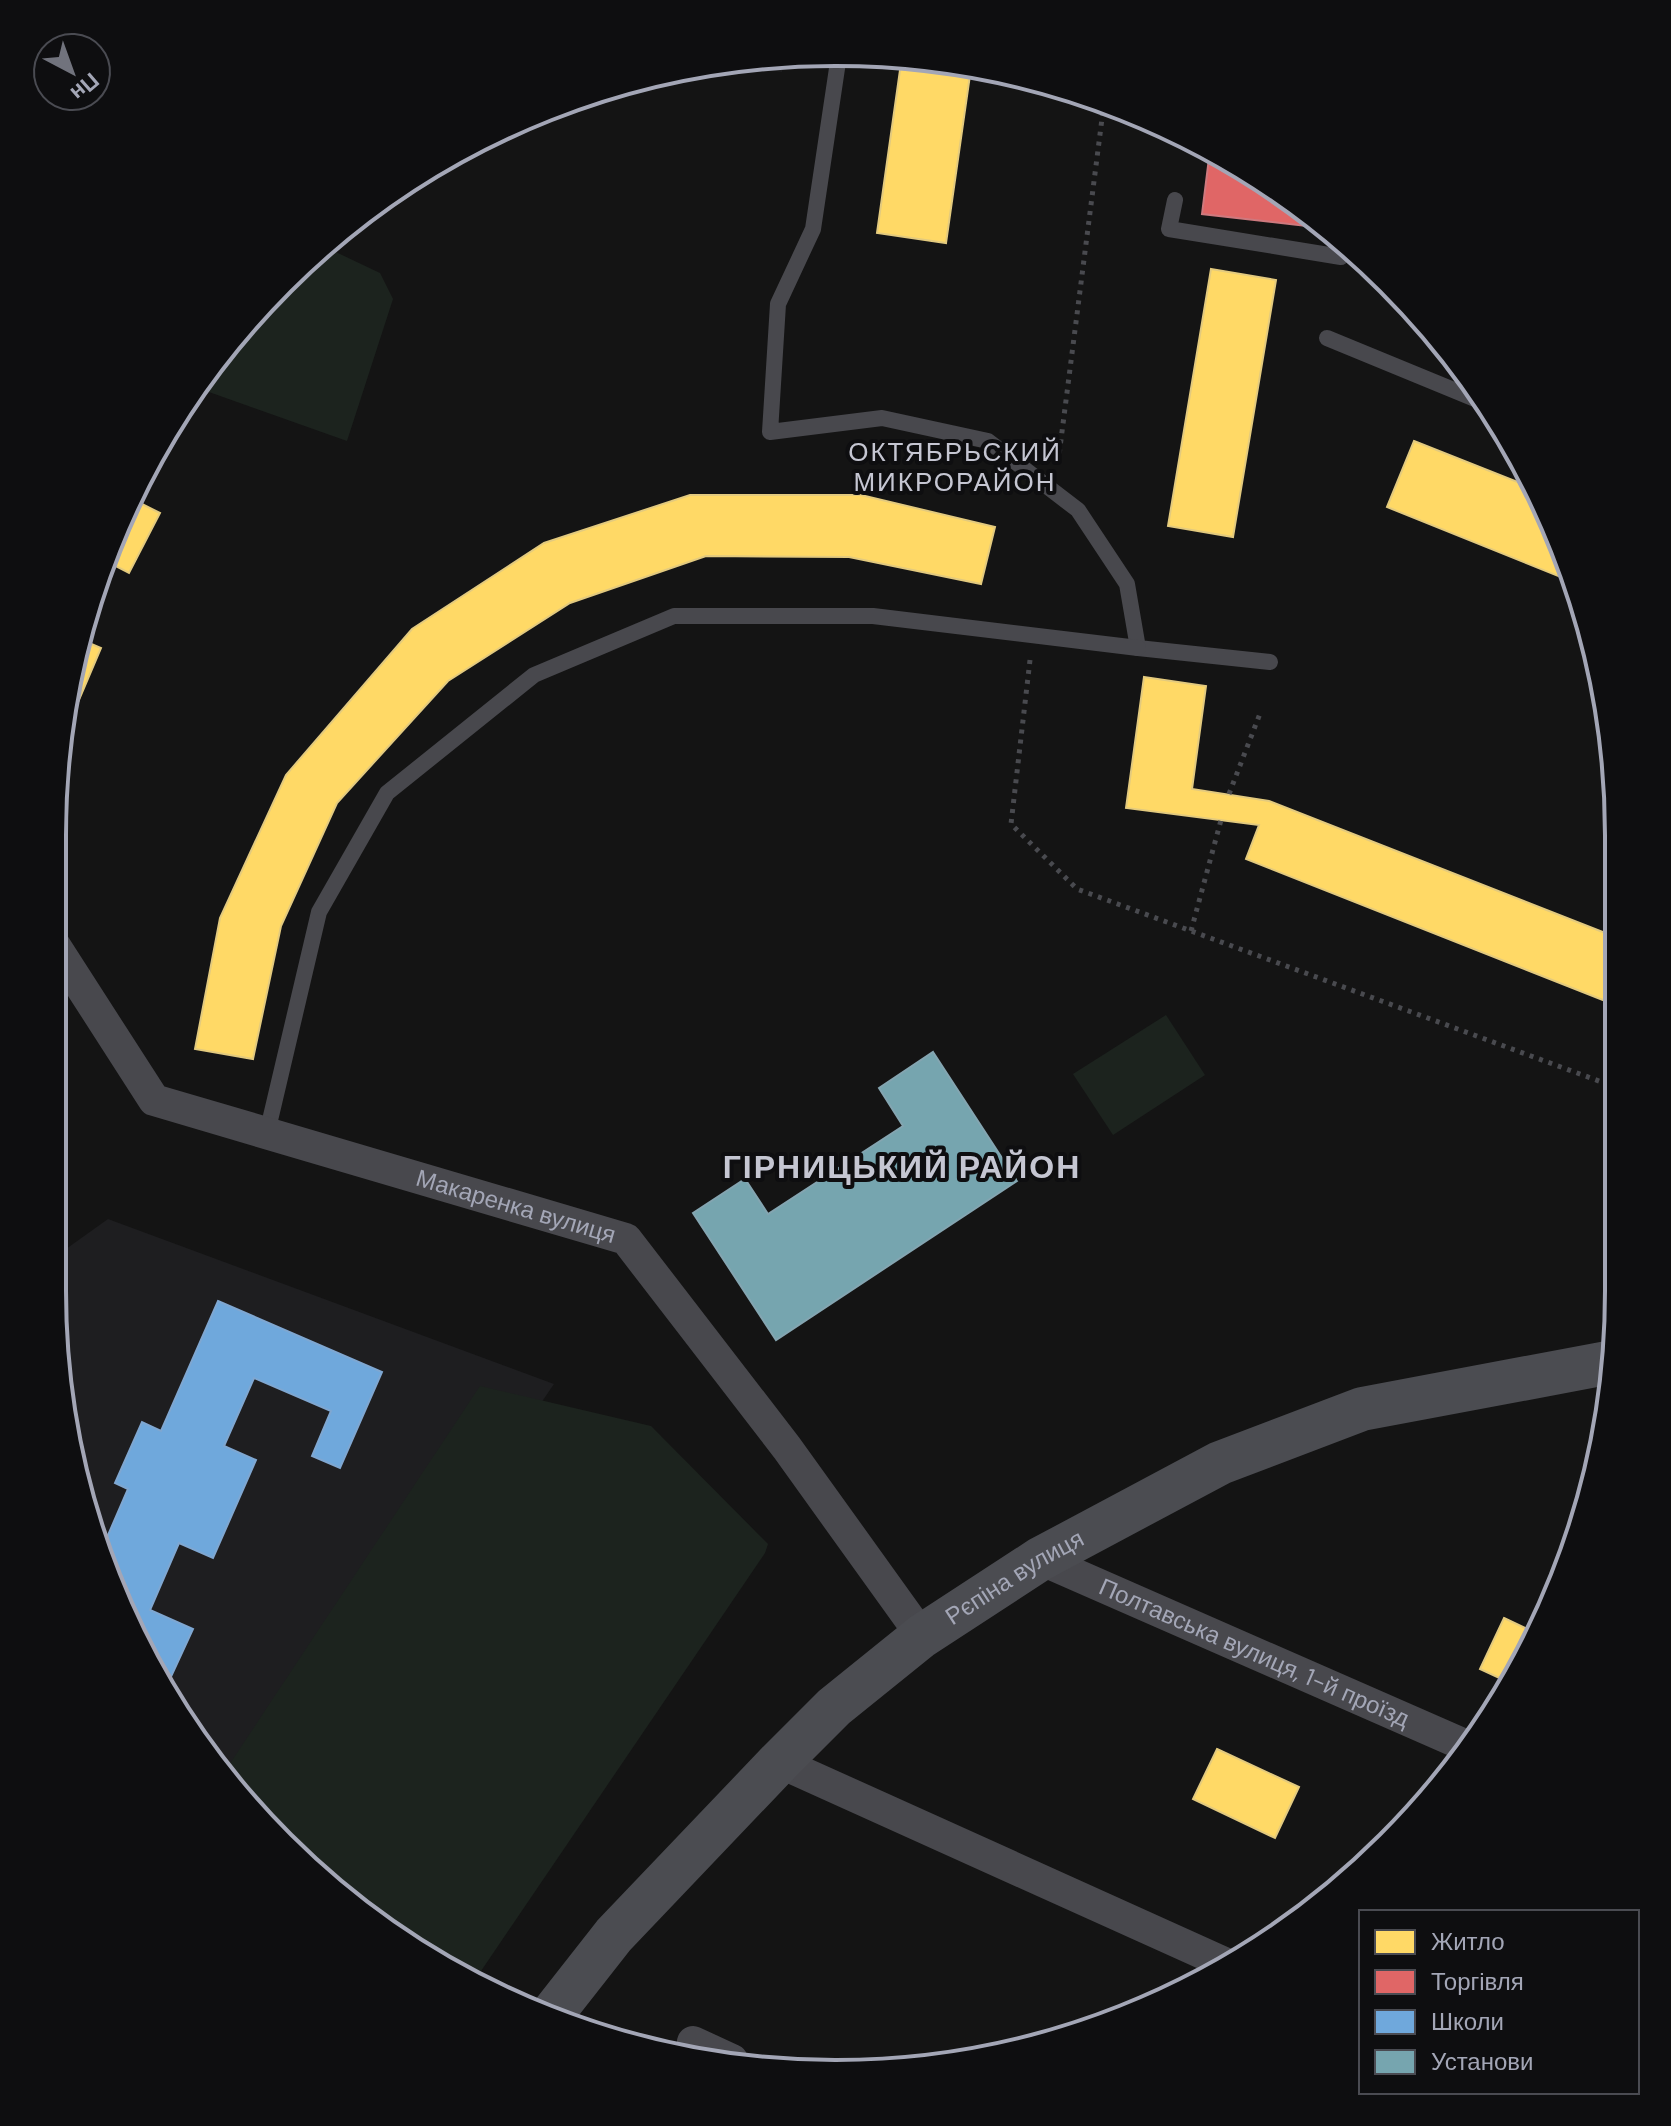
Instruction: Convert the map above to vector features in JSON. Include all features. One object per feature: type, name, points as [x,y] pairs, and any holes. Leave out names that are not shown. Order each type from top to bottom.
[{"type":"street","name":"Макаренка вулиця","points":[[66,963],[154,1100],[626,1239],[787,1448],[922,1636]]},
{"type":"street","name":"Рєпіна вулиця","points":[[557,2007],[614,1935],[834,1707],[922,1636],[1040,1559],[1220,1463],[1362,1409],[1601,1364]]},
{"type":"street","name":"Полтавська вулиця, 1-й проїзд","points":[[1040,1559],[1458,1742]]},
{"type":"street","points":[[779,1762],[1216,1959]]},
{"type":"street","points":[[693,2042],[707,2049]]},
{"type":"lane","points":[[837,66],[813,229],[778,304],[770,432],[882,418],[988,441],[1078,510],[1127,584],[1138,648]]},
{"type":"lane","points":[[1175,200],[1169,229],[1341,257]]},
{"type":"lane","points":[[1327,338],[1466,395]]},
{"type":"lane","points":[[267,1133],[319,912],[387,793],[534,675],[674,616],[873,616],[1270,662]]},
{"type":"path","points":[[1054,491],[1103,114]]},
{"type":"path","points":[[1033,635],[1011,824],[1077,889],[1605,1083]]},
{"type":"path","points":[[1229,794],[1261,711]]},
{"type":"path","points":[[1191,931],[1221,820]]},
{"type":"shaded area","points":[[335,252],[380,273],[393,299],[347,441],[208,392],[257,328],[291,291]]},
{"type":"shaded area","points":[[1166,1015],[1205,1075],[1113,1135],[1073,1074]]},
{"type":"shaded area","points":[[108,1219],[554,1384],[265,1807],[225,1759],[169,1675],[145,1631],[107,1538],[92,1490],[73,1391],[68,1341],[66,1249]]},
{"type":"shaded area","points":[[480,1386],[651,1426],[768,1544],[765,1553],[480,1973],[408,1930],[328,1869],[291,1835],[229,1764]]},
{"type":"building: Житло","points":[[900,69],[970,78],[946,243],[877,233]]},
{"type":"building: Житло","points":[[1211,269],[1276,280],[1233,537],[1168,526]]},
{"type":"building: Житло","points":[[1414,441],[1519,483],[1560,577],[1387,507]]},
{"type":"building: Житло","points":[[690,495],[861,495],[995,527],[981,584],[849,557],[706,556],[570,603],[448,681],[337,803],[281,926],[253,1059],[195,1049],[220,918],[286,775],[412,629],[544,543]]},
{"type":"building: Житло","points":[[141,504],[160,513],[129,573],[115,566]]},
{"type":"building: Житло","points":[[90,644],[101,648],[78,701]]},
{"type":"building: Житло","points":[[1144,677],[1206,686],[1192,789],[1269,801],[1605,933],[1605,1001],[1246,859],[1259,825],[1126,808]]},
{"type":"building: Житло","points":[[1504,1618],[1527,1629],[1500,1678],[1480,1669]]},
{"type":"building: Житло","points":[[1217,1749],[1299,1787],[1275,1838],[1193,1799]]},
{"type":"building: Торгівля","points":[[1208,163],[1305,226],[1202,214]]},
{"type":"building: Школи","points":[[218,1301],[382,1372],[340,1468],[312,1456],[331,1411],[254,1378],[224,1446],[256,1460],[213,1558],[179,1543],[150,1610],[193,1629],[171,1678],[145,1631],[107,1538],[128,1489],[115,1483],[142,1422],[161,1431]]},
{"type":"building: Установи","points":[[933,1052],[1017,1181],[776,1340],[693,1213],[745,1179],[768,1214],[903,1126],[879,1088]]},
{"type":"district","name":"ОКТЯБРЬСКИЙ МИКРОРАЙОН","points":[[955,467]]},
{"type":"district","name":"ГІРНИЦЬКИЙ РАЙОН","points":[[902,1167]]}]
